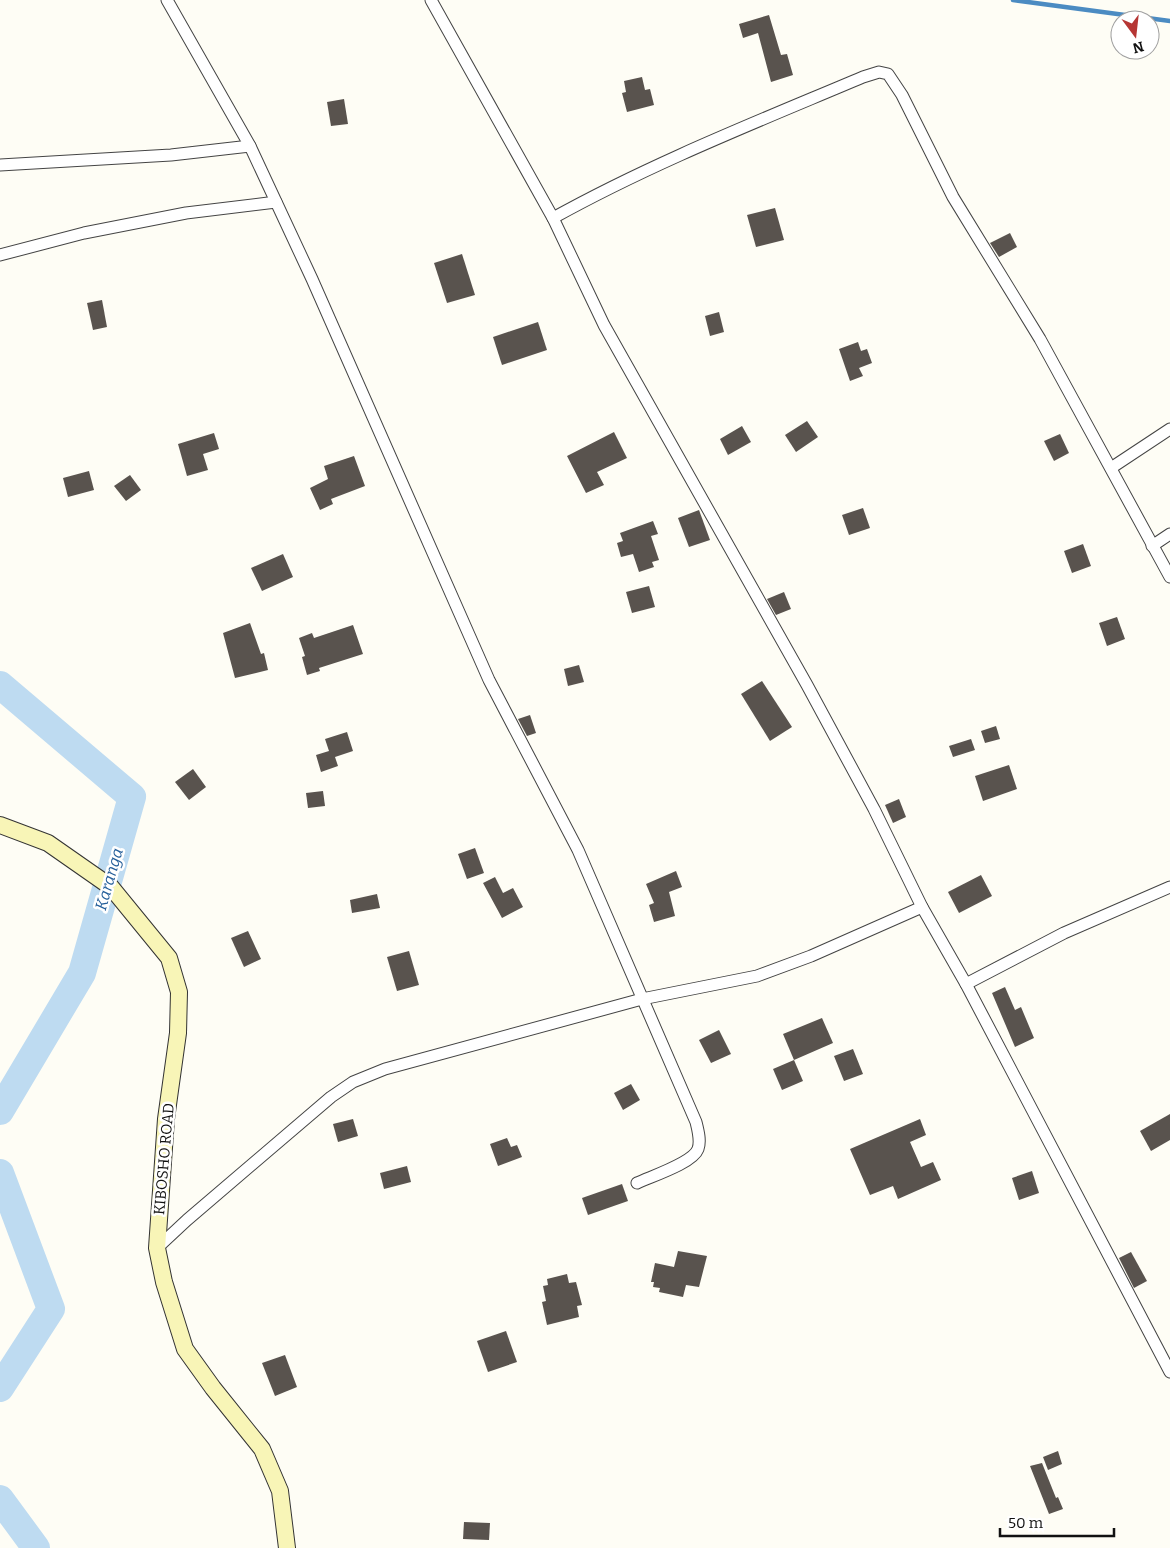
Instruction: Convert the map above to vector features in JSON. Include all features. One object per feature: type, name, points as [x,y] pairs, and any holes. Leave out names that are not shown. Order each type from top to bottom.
[{"type":"main road","name":"KIBOSHO ROAD","points":[[0,825],[48,844],[111,887],[169,958],[179,992],[178,1032],[166,1119],[157,1248],[164,1282],[185,1349],[262,1449],[280,1491],[287,1548]]},
{"type":"street","points":[[167,0],[250,146],[489,680],[578,850],[696,1122],[699,1136],[698,1150],[688,1160],[637,1182]]},
{"type":"street","points":[[431,0],[553,218],[604,325],[807,685],[874,809],[922,907],[966,984],[1170,1372]]},
{"type":"street","points":[[553,218],[613,185],[772,116],[863,77],[879,72],[888,74],[902,94],[953,197],[1040,339],[1170,577]]},
{"type":"street","points":[[0,166],[171,155],[250,146]]},
{"type":"street","points":[[0,255],[84,233],[186,213],[276,202]]},
{"type":"street","points":[[1111,468],[1170,429]]},
{"type":"street","points":[[1152,546],[1170,534]]},
{"type":"street","points":[[966,984],[1064,934],[1170,887]]},
{"type":"street","points":[[157,1248],[331,1097],[353,1082],[393,1067],[642,999],[757,976],[811,956],[922,907]]},
{"type":"building","points":[[769,15],[781,55],[787,54],[793,75],[771,82],[758,33],[743,38],[739,24]]},
{"type":"building","points":[[642,77],[645,90],[650,89],[654,105],[627,112],[622,93],[626,92],[624,81]]},
{"type":"building","points":[[344,99],[348,124],[331,126],[327,102]]},
{"type":"building","points":[[775,208],[784,240],[756,247],[747,215]]},
{"type":"building","points":[[1010,233],[1017,247],[999,257],[990,243]]},
{"type":"building","points":[[462,254],[475,295],[447,303],[434,263]]},
{"type":"building","points":[[102,300],[107,327],[93,330],[87,303]]},
{"type":"building","points":[[719,312],[724,332],[710,336],[705,316]]},
{"type":"building","points":[[538,322],[547,350],[502,365],[493,337]]},
{"type":"building","points":[[858,342],[861,351],[867,349],[872,363],[859,368],[863,376],[850,381],[839,349]]},
{"type":"building","points":[[807,421],[818,437],[796,452],[785,435]]},
{"type":"building","points":[[742,426],[751,442],[728,455],[720,439]]},
{"type":"building","points":[[614,432],[627,458],[597,472],[604,485],[586,493],[567,456]]},
{"type":"building","points":[[214,433],[219,449],[203,454],[208,470],[187,476],[178,444]]},
{"type":"building","points":[[1060,434],[1069,453],[1054,461],[1044,441]]},
{"type":"building","points":[[354,456],[365,486],[331,499],[333,504],[320,510],[310,488],[328,479],[324,466]]},
{"type":"building","points":[[89,471],[94,490],[68,497],[63,478]]},
{"type":"building","points":[[130,475],[141,490],[126,501],[114,486]]},
{"type":"building","points":[[863,508],[870,528],[849,535],[842,515]]},
{"type":"building","points":[[699,510],[710,540],[689,547],[678,518]]},
{"type":"building","points":[[653,521],[658,534],[651,536],[659,560],[652,562],[654,567],[639,572],[633,554],[621,557],[617,543],[623,541],[620,533]]},
{"type":"building","points":[[1083,544],[1091,566],[1072,573],[1064,551]]},
{"type":"building","points":[[283,554],[293,577],[262,591],[251,568]]},
{"type":"building","points":[[649,586],[655,607],[632,613],[626,592]]},
{"type":"building","points":[[784,592],[791,609],[776,615],[767,599]]},
{"type":"building","points":[[1117,617],[1125,639],[1107,646],[1099,623]]},
{"type":"building","points":[[250,623],[261,654],[264,653],[268,670],[235,678],[223,633]]},
{"type":"building","points":[[353,625],[363,654],[319,668],[320,671],[307,675],[302,657],[305,656],[299,638],[312,633],[314,638]]},
{"type":"building","points":[[579,665],[584,682],[568,686],[564,669]]},
{"type":"building","points":[[762,681],[792,727],[770,741],[741,694]]},
{"type":"building","points":[[530,715],[536,733],[527,736],[518,719]]},
{"type":"building","points":[[996,726],[1000,739],[985,743],[981,731]]},
{"type":"building","points":[[347,732],[353,751],[335,757],[338,766],[321,772],[316,755],[329,751],[325,739]]},
{"type":"building","points":[[971,739],[975,750],[953,757],[949,746]]},
{"type":"building","points":[[1009,765],[1017,789],[983,801],[975,776]]},
{"type":"building","points":[[193,769],[206,787],[189,800],[175,782]]},
{"type":"building","points":[[323,791],[325,806],[308,808],[306,793]]},
{"type":"building","points":[[899,799],[906,817],[893,823],[885,805]]},
{"type":"building","points":[[475,848],[484,873],[467,879],[458,854]]},
{"type":"building","points":[[676,871],[682,887],[669,892],[675,916],[654,922],[649,905],[654,903],[646,884]]},
{"type":"building","points":[[981,875],[992,896],[959,913],[948,892]]},
{"type":"building","points":[[495,877],[503,893],[513,888],[523,907],[502,918],[483,883]]},
{"type":"building","points":[[377,894],[380,908],[352,913],[350,900]]},
{"type":"building","points":[[248,931],[261,959],[244,967],[231,938]]},
{"type":"building","points":[[409,951],[419,985],[397,991],[387,957]]},
{"type":"building","points":[[1005,987],[1015,1010],[1021,1007],[1034,1038],[1015,1047],[992,993]]},
{"type":"building","points":[[822,1018],[833,1043],[794,1060],[783,1034]]},
{"type":"building","points":[[719,1030],[731,1054],[711,1063],[699,1040]]},
{"type":"building","points":[[853,1049],[863,1074],[844,1081],[834,1056]]},
{"type":"building","points":[[794,1060],[803,1081],[782,1090],[773,1069]]},
{"type":"building","points":[[631,1084],[640,1100],[623,1110],[614,1093]]},
{"type":"building","points":[[1170,1114],[1170,1140],[1151,1151],[1140,1131]]},
{"type":"building","points":[[353,1119],[358,1136],[338,1142],[333,1124]]},
{"type":"building","points":[[920,1119],[926,1135],[910,1142],[921,1167],[933,1162],[941,1180],[898,1199],[893,1186],[870,1195],[850,1149]]},
{"type":"building","points":[[507,1138],[511,1147],[517,1145],[522,1157],[498,1166],[490,1144]]},
{"type":"building","points":[[407,1166],[411,1182],[384,1189],[380,1173]]},
{"type":"building","points":[[1032,1171],[1039,1193],[1019,1200],[1012,1178]]},
{"type":"building","points":[[622,1184],[628,1201],[588,1215],[582,1198]]},
{"type":"building","points":[[678,1251],[707,1256],[699,1287],[686,1285],[683,1297],[659,1292],[660,1288],[653,1287],[654,1282],[651,1282],[655,1263],[674,1267]]},
{"type":"building","points":[[1131,1252],[1147,1281],[1134,1288],[1119,1258]]},
{"type":"building","points":[[567,1274],[569,1283],[576,1282],[582,1305],[577,1306],[579,1317],[547,1325],[542,1302],[546,1301],[543,1286],[548,1285],[547,1279]]},
{"type":"building","points":[[506,1331],[517,1362],[488,1372],[477,1341]]},
{"type":"building","points":[[285,1355],[297,1387],[275,1396],[262,1363]]},
{"type":"building","points":[[1058,1451],[1062,1464],[1048,1470],[1043,1457]]},
{"type":"building","points":[[1042,1463],[1056,1498],[1058,1497],[1063,1509],[1049,1514],[1030,1466]]},
{"type":"building","points":[[464,1522],[490,1523],[489,1540],[463,1539]]},
{"type":"waterway","points":[[1013,0],[1170,21]]},
{"type":"waterway","name":"Karanga","points":[[0,685],[132,797],[82,973],[0,1111]]},
{"type":"waterway","name":"Karanga","points":[[0,1173],[51,1309],[0,1388]]},
{"type":"waterway","name":"Karanga","points":[[0,1499],[36,1548]]}]
